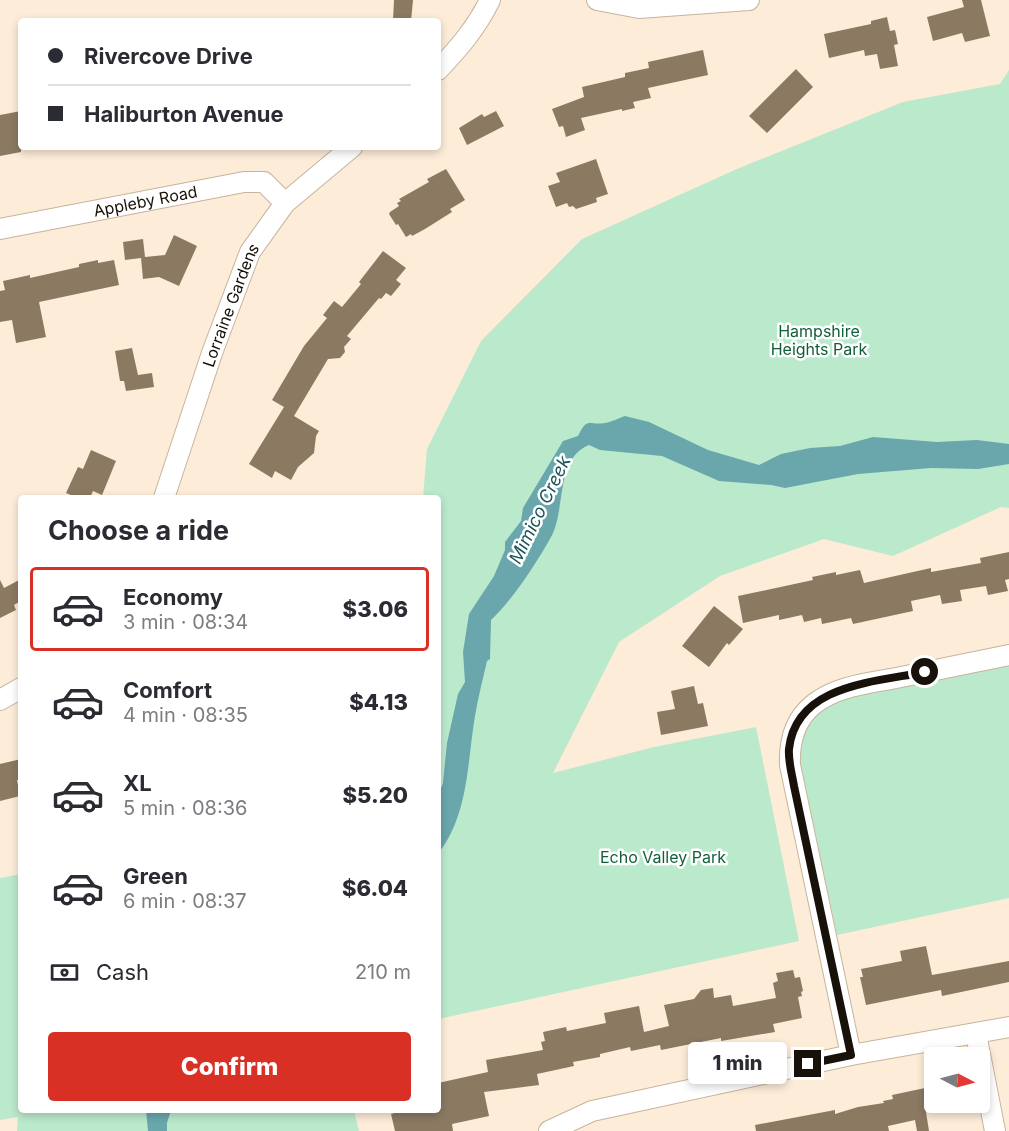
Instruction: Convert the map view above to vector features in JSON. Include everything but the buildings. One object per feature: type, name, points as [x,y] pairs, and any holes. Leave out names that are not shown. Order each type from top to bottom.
[{"type":"street","points":[[441,67],[456,52],[480,20],[490,0]]},
{"type":"street","points":[[597,0],[639,8],[749,0]]},
{"type":"street","name":"Lorraine Gardens","points":[[165,495],[212,353],[250,252],[285,203],[348,150]]},
{"type":"street","name":"Appleby Road","points":[[0,230],[244,182],[264,182],[285,203]]},
{"type":"street","points":[[851,1055],[794,786],[789,750],[792,737],[804,714],[813,704],[841,689],[1009,655]]},
{"type":"street","points":[[0,700],[18,690]]},
{"type":"street","points":[[549,1131],[592,1111],[851,1055],[1009,1027]]},
{"type":"street","points":[[976,1034],[995,1131]]},
{"type":"green space","name":"Hampshire Heights Park","points":[[1009,70],[1009,508],[1001,507],[893,556],[824,539],[720,576],[619,642],[553,773],[654,747],[756,727],[799,941],[441,1018],[441,495],[423,495],[427,449],[481,341],[582,239],[737,169],[903,102],[1000,84]]},
{"type":"green space","points":[[1009,665],[1009,898],[837,935],[801,766],[802,742],[809,725],[815,717],[843,699]]},
{"type":"green space","points":[[18,875],[18,1113],[355,1113],[359,1131],[17,1131],[18,1117],[0,1120],[0,878]]},
{"type":"water","name":"Mimico Creek","points":[[625,416],[649,422],[708,450],[759,465],[781,454],[810,448],[840,446],[873,437],[937,442],[977,440],[1009,444],[1009,464],[978,469],[931,468],[858,474],[785,488],[719,481],[662,456],[600,450],[589,445],[578,452],[566,473],[556,526],[551,537],[524,581],[491,620],[490,659],[487,661],[478,702],[465,788],[456,822],[441,850],[441,789],[447,743],[458,694],[465,682],[463,652],[469,614],[494,576],[505,550],[505,542],[521,521],[523,508],[563,441],[578,436],[586,424],[608,422]]},
{"type":"water","points":[[146,1113],[170,1113],[167,1131],[148,1131]]},
{"type":"route","points":[[808,1064],[851,1055],[790,765],[789,750],[792,737],[804,714],[813,704],[832,693],[841,689],[925,672]]},
{"type":"park label","name":"Echo Valley Park","points":[[663,857]]}]
